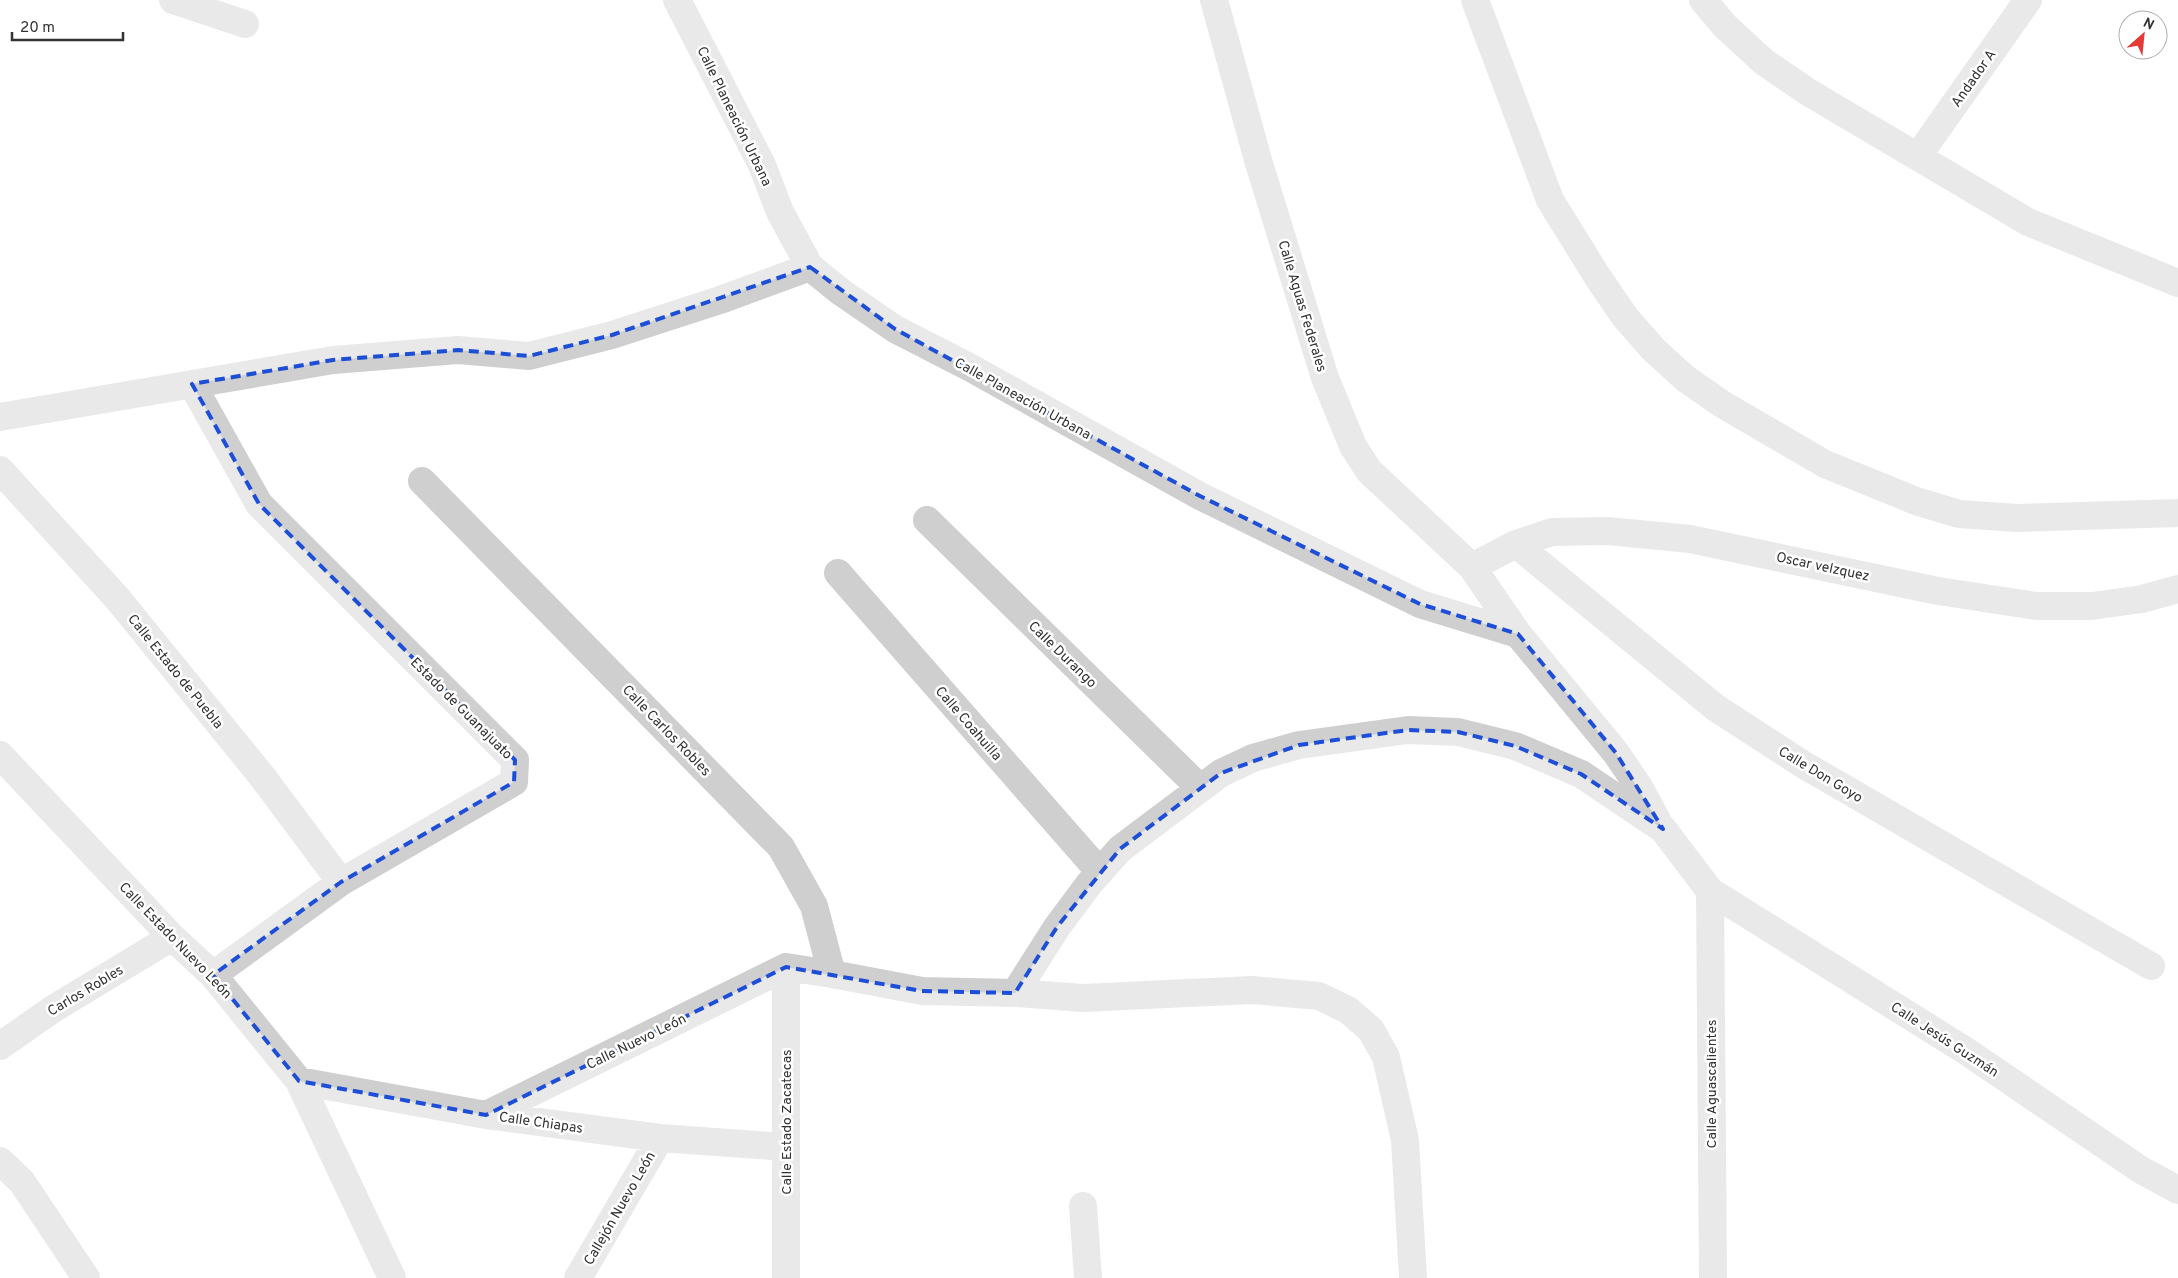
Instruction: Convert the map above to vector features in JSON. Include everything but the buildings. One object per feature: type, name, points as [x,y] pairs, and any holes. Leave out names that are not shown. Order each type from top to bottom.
[{"type":"street","points":[[173,0],[245,24]]},
{"type":"street","name":"Calle Planeación Urbana","points":[[677,0],[762,165],[780,212],[810,267],[895,329],[971,368],[1200,496],[1420,604],[1518,634]]},
{"type":"street","name":"Calle Aguas Federales","points":[[1214,0],[1258,160],[1325,378],[1354,446],[1368,471],[1472,567],[1518,634],[1616,753],[1639,787],[1663,829]]},
{"type":"street","points":[[1475,0],[1550,200],[1597,276],[1625,316],[1654,350],[1686,378],[1722,404],[1825,464],[1916,502],[1959,514],[2017,518],[2178,513]]},
{"type":"street","points":[[1703,0],[1725,26],[1764,62],[1808,92],[2028,222],[2176,279]]},
{"type":"street","name":"Andador A","points":[[1918,156],[2028,0]]},
{"type":"street","points":[[0,417],[333,360],[458,350],[529,356],[621,332],[720,300],[810,267]]},
{"type":"street","name":"Estado de Guanajuato","points":[[192,384],[259,504],[515,760],[514,782],[341,882],[213,976]]},
{"type":"street","name":"Calle Estado de Puebla","points":[[0,470],[116,598],[261,775],[341,882]]},
{"type":"street","name":"Calle Carlos Robles","points":[[422,481],[781,847],[814,906],[832,974]]},
{"type":"street","name":"Calle Durango","points":[[928,520],[1199,787]]},
{"type":"street","name":"Oscar velzquez","points":[[1472,567],[1516,544],[1552,532],[1608,532],[1690,539],[1938,591],[2036,606],[2092,606],[2142,599],[2178,589]]},
{"type":"street","name":"Calle Don Goyo","points":[[1516,544],[1716,708],[1804,765],[2151,966]]},
{"type":"street","name":"Calle Coahuilla","points":[[838,573],[1100,872]]},
{"type":"street","points":[[1015,993],[1057,927],[1120,849],[1199,787],[1221,773],[1252,758],[1299,745],[1408,730],[1458,732],[1515,746],[1581,774],[1663,829],[1710,891]]},
{"type":"street","name":"Calle Estado Nuevo León","points":[[0,755],[172,937],[213,976],[299,1081],[392,1278]]},
{"type":"street","name":"Calle Jesús Guzmán","points":[[1710,891],[1966,1051],[2141,1170],[2178,1190]]},
{"type":"street","name":"Calle Aguascalientes","points":[[1710,891],[1713,1278]]},
{"type":"street","name":"Carlos Robles","points":[[0,1046],[53,1009],[172,937]]},
{"type":"street","points":[[786,967],[922,991],[1015,993],[1084,998],[1252,990],[1319,996],[1348,1010],[1371,1030],[1386,1057],[1405,1140],[1413,1278]]},
{"type":"street","name":"Calle Nuevo León","points":[[486,1115],[786,967]]},
{"type":"street","name":"Calle Estado Zacatecas","points":[[786,967],[786,1278]]},
{"type":"street","name":"Calle Chiapas","points":[[299,1081],[486,1115],[660,1138],[786,1147]]},
{"type":"street","name":"Callejón Nuevo León","points":[[578,1278],[660,1138]]},
{"type":"street","points":[[0,1161],[22,1182],[86,1278]]},
{"type":"street","points":[[1083,1206],[1088,1278]]},
{"type":"highlighted area","points":[[810,267],[895,329],[1200,496],[1420,604],[1518,634],[1616,753],[1663,829],[1581,774],[1515,746],[1458,732],[1408,730],[1299,745],[1221,773],[1120,849],[1057,927],[1015,993],[922,991],[786,967],[486,1115],[299,1081],[213,975],[341,882],[514,782],[515,760],[259,504],[192,384],[333,360],[458,350],[529,356],[612,335]]}]
